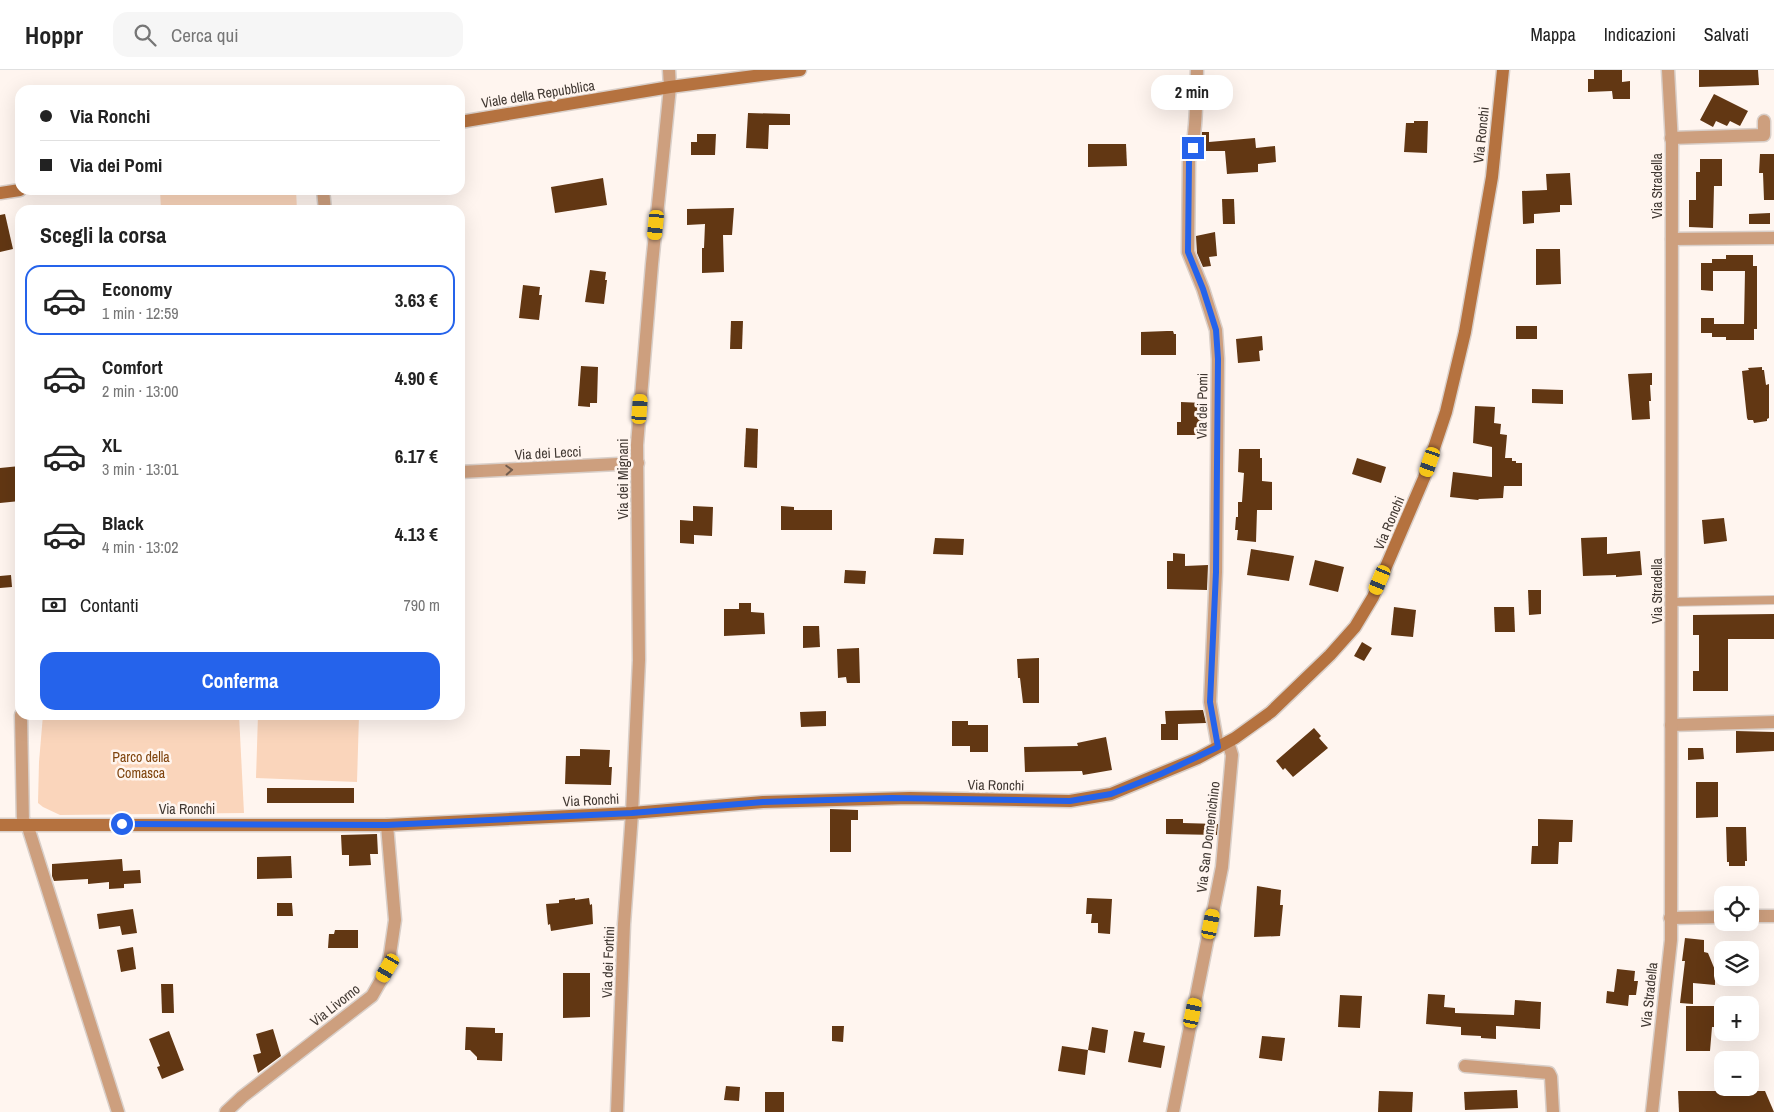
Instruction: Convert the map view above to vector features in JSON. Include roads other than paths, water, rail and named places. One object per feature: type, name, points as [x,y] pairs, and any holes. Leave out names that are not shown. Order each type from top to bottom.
[{"type":"street","name":"Via dei Mignani","points":[[632,813],[639,660],[637,445],[652,264],[670,87],[669,70]]},
{"type":"street","name":"Viale della Repubblica","points":[[465,121],[670,87],[800,70]]},
{"type":"street","name":"Via dei Pomi","points":[[1197,70],[1193,148],[1189,161],[1188,252],[1203,289],[1216,330],[1218,359],[1216,572],[1210,702],[1223,745]]},
{"type":"street","name":"Via Ronchi","points":[[0,825],[387,825],[632,813],[783,801],[910,798],[1070,801],[1111,794],[1168,771],[1223,745],[1271,712],[1330,655],[1354,627],[1373,597],[1424,478],[1446,412],[1465,332],[1492,177],[1503,70]]},
{"type":"street","name":"Via Stradella","points":[[1652,1112],[1670,940],[1672,239],[1668,70]]},
{"type":"street","points":[[1671,141],[1764,135],[1764,121]]},
{"type":"street","points":[[1671,141],[1774,142]]},
{"type":"street","points":[[0,193],[15,191]]},
{"type":"street","points":[[1672,239],[1774,238]]},
{"type":"street","name":"Via dei Lecci","points":[[465,472],[638,463]]},
{"type":"street","points":[[21,720],[25,824],[118,1112]]},
{"type":"street","points":[[1671,725],[1774,722]]},
{"type":"street","name":"Via San Domenichino","points":[[1173,1112],[1222,867],[1232,756],[1223,745]]},
{"type":"street","name":"Via dei Fortini","points":[[617,1112],[624,924],[632,813]]},
{"type":"street","name":"Via Livorno","points":[[226,1112],[242,1097],[372,996],[388,968],[395,920],[387,825]]},
{"type":"street","points":[[1759,916],[1774,916]]},
{"type":"street","points":[[1670,918],[1714,917]]},
{"type":"street","points":[[1465,1066],[1549,1072],[1553,1112]]},
{"type":"lane","points":[[1672,602],[1774,600]]},
{"type":"park label","name":"Parco della Comasca","points":[[141,766]]}]
